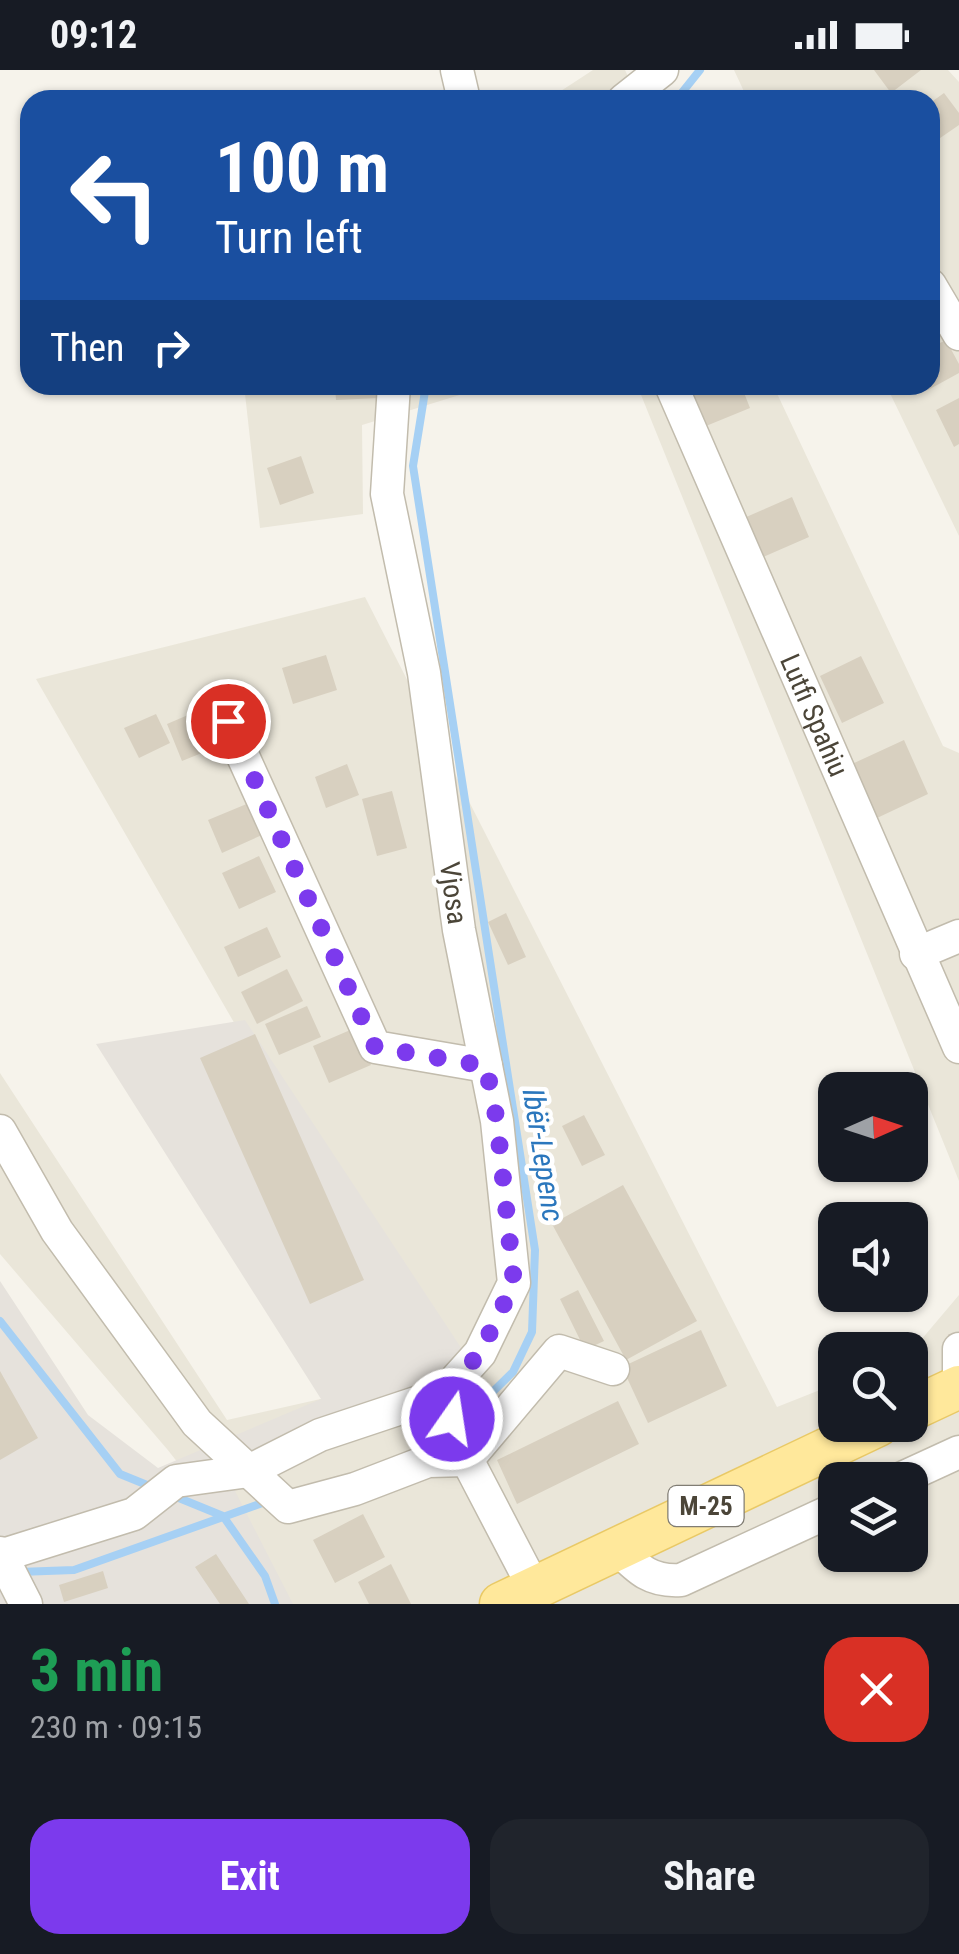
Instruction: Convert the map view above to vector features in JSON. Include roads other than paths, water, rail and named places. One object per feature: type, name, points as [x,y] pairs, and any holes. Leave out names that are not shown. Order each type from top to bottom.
[{"type":"main road","points":[[928,1402],[959,1387]]},
{"type":"main road","name":"M-25","points":[[518,1596],[842,1442]]},
{"type":"street","points":[[637,90],[662,70]]},
{"type":"street","points":[[940,302],[959,334]]},
{"type":"street","name":"Vjosa","points":[[250,1471],[320,1434],[419,1402],[453,1383],[480,1353],[514,1283],[497,1121],[459,930],[424,673],[387,494],[393,395]]},
{"type":"street","name":"Lutfi Spahiu","points":[[676,395],[959,1047]]},
{"type":"street","points":[[228,721],[375,1047],[486,1066]]},
{"type":"street","points":[[916,954],[959,936]]},
{"type":"street","points":[[0,1131],[56,1231],[197,1423],[288,1506],[355,1489],[428,1461],[464,1454],[559,1351],[612,1369]]},
{"type":"street","points":[[959,1349],[959,1387]]},
{"type":"street","points":[[453,1383],[452,1419],[518,1596]]},
{"type":"street","points":[[928,1466],[959,1452]]},
{"type":"street","points":[[26,1604],[2,1554],[134,1514],[176,1481],[250,1471]]},
{"type":"street","points":[[617,1548],[644,1575],[662,1582],[681,1580],[818,1517]]},
{"type":"waterway","name":"Ibër-Lepenc","points":[[684,90],[700,70]]},
{"type":"waterway","name":"Ibër-Lepenc","points":[[424,395],[413,466],[535,1250],[532,1332],[513,1372],[464,1420]]},
{"type":"waterway","points":[[0,1321],[120,1474],[152,1487]]},
{"type":"waterway","name":"Ibër-Lepenc","points":[[423,1449],[450,1433]]},
{"type":"waterway","points":[[174,1496],[223,1516],[265,1576],[275,1604]]},
{"type":"waterway","name":"Ibër-Lepenc","points":[[19,1572],[74,1570],[268,1501]]}]
